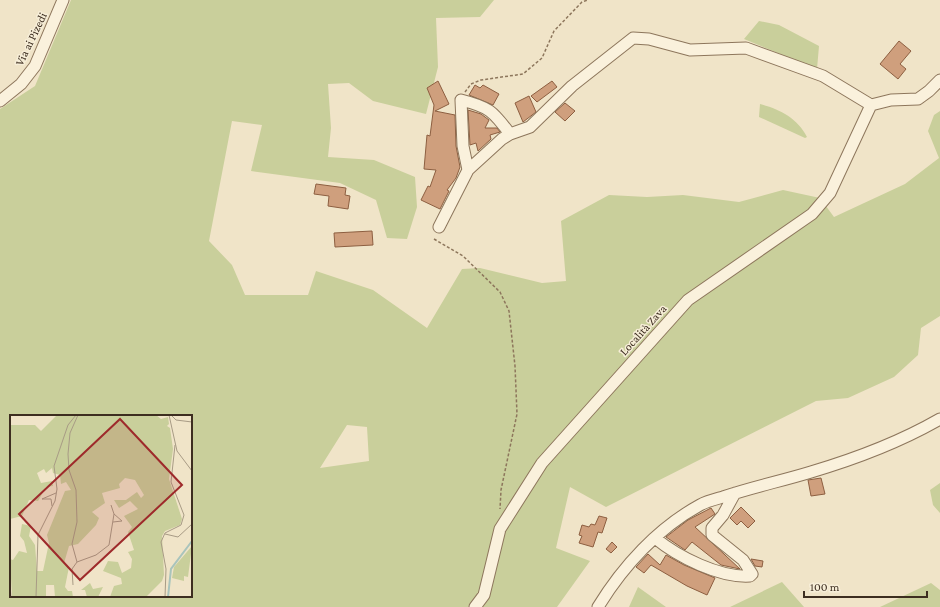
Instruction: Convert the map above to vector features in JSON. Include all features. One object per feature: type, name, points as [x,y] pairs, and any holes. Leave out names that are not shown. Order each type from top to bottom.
[{"type":"street","name":"Via ai Pizedi","points":[[0,101],[21,84],[35,66],[63,0]]},
{"type":"street","points":[[439,227],[468,170],[502,139],[510,134],[530,127],[572,86],[633,38],[649,39],[690,50],[746,48],[823,76],[872,104],[891,100],[918,99],[940,80]]},
{"type":"street","points":[[468,170],[463,146],[461,100],[482,105],[493,112],[510,134]]},
{"type":"street","name":"Località Zava","points":[[475,607],[484,595],[500,529],[542,463],[688,300],[812,214],[830,193],[872,104]]},
{"type":"street","points":[[598,607],[608,591],[637,555],[668,526],[701,505],[735,493],[811,472],[868,453],[940,419]]},
{"type":"street","points":[[655,538],[685,557],[715,569],[738,577],[750,576],[752,574],[743,560],[712,535],[712,528],[722,515],[735,493]]},
{"type":"path","points":[[461,100],[471,84],[481,80],[523,74],[542,58],[554,31],[582,2],[588,0]]},
{"type":"path","points":[[434,239],[463,256],[500,292],[509,311],[515,366],[517,414],[501,490],[500,513]]},
{"type":"green space","points":[[71,0],[494,0],[480,17],[436,18],[438,67],[426,114],[373,101],[349,83],[328,84],[331,128],[328,157],[374,160],[415,177],[417,207],[407,239],[387,238],[376,200],[340,183],[251,171],[262,125],[232,121],[209,241],[232,265],[245,295],[308,295],[316,271],[373,290],[427,328],[462,269],[480,268],[542,283],[566,281],[561,221],[609,195],[647,197],[683,195],[739,202],[783,190],[820,198],[834,217],[905,184],[939,158],[928,131],[934,115],[940,111],[940,316],[921,328],[918,355],[894,377],[848,398],[816,401],[606,507],[570,487],[556,548],[590,561],[557,607],[0,607],[0,109],[35,86]],"holes":[[[347,425],[367,427],[369,461],[320,468]]]},
{"type":"green space","points":[[759,21],[779,25],[819,46],[817,69],[744,39]]},
{"type":"green space","points":[[760,104],[775,109],[788,116],[803,130],[807,137],[805,138],[759,117]]},
{"type":"green space","points":[[940,483],[940,513],[933,505],[930,490]]},
{"type":"green space","points":[[782,582],[804,607],[730,607]]},
{"type":"green space","points":[[931,583],[940,590],[940,607],[880,607]]},
{"type":"green space","points":[[638,587],[666,607],[629,607]]},
{"type":"building","points":[[899,41],[911,51],[900,64],[906,69],[898,79],[880,64]]},
{"type":"building","points":[[438,81],[449,104],[435,111],[455,115],[456,146],[460,167],[456,178],[447,190],[449,191],[440,209],[421,200],[428,186],[430,187],[436,170],[424,169],[427,135],[430,136],[434,105],[427,88]]},
{"type":"building","points":[[552,81],[557,87],[537,102],[531,96]]},
{"type":"building","points":[[475,85],[480,88],[483,85],[499,94],[493,105],[469,95]]},
{"type":"building","points":[[529,96],[536,112],[523,122],[515,103]]},
{"type":"building","points":[[565,103],[575,111],[565,121],[555,112]]},
{"type":"building","points":[[468,110],[481,114],[489,120],[485,128],[497,128],[500,132],[490,135],[491,139],[478,151],[476,143],[470,145]]},
{"type":"building","points":[[316,184],[346,188],[345,195],[350,196],[348,209],[328,206],[329,196],[314,194]]},
{"type":"building","points":[[372,231],[373,245],[335,247],[334,233]]},
{"type":"building","points":[[821,478],[825,494],[811,496],[808,480]]},
{"type":"building","points":[[741,507],[755,521],[748,528],[741,521],[737,525],[730,518]]},
{"type":"building","points":[[711,508],[715,514],[695,527],[740,569],[721,565],[692,542],[685,550],[666,537],[688,520]]},
{"type":"building","points":[[599,516],[607,518],[602,533],[598,532],[593,547],[579,543],[582,536],[579,535],[582,525],[589,527],[591,524],[595,525]]},
{"type":"building","points":[[612,542],[617,547],[611,553],[606,549]]},
{"type":"building","points":[[648,554],[660,565],[666,555],[684,565],[715,578],[707,595],[687,586],[651,565],[644,573],[636,567]]},
{"type":"building","points":[[751,559],[763,561],[762,567],[755,566]]}]
